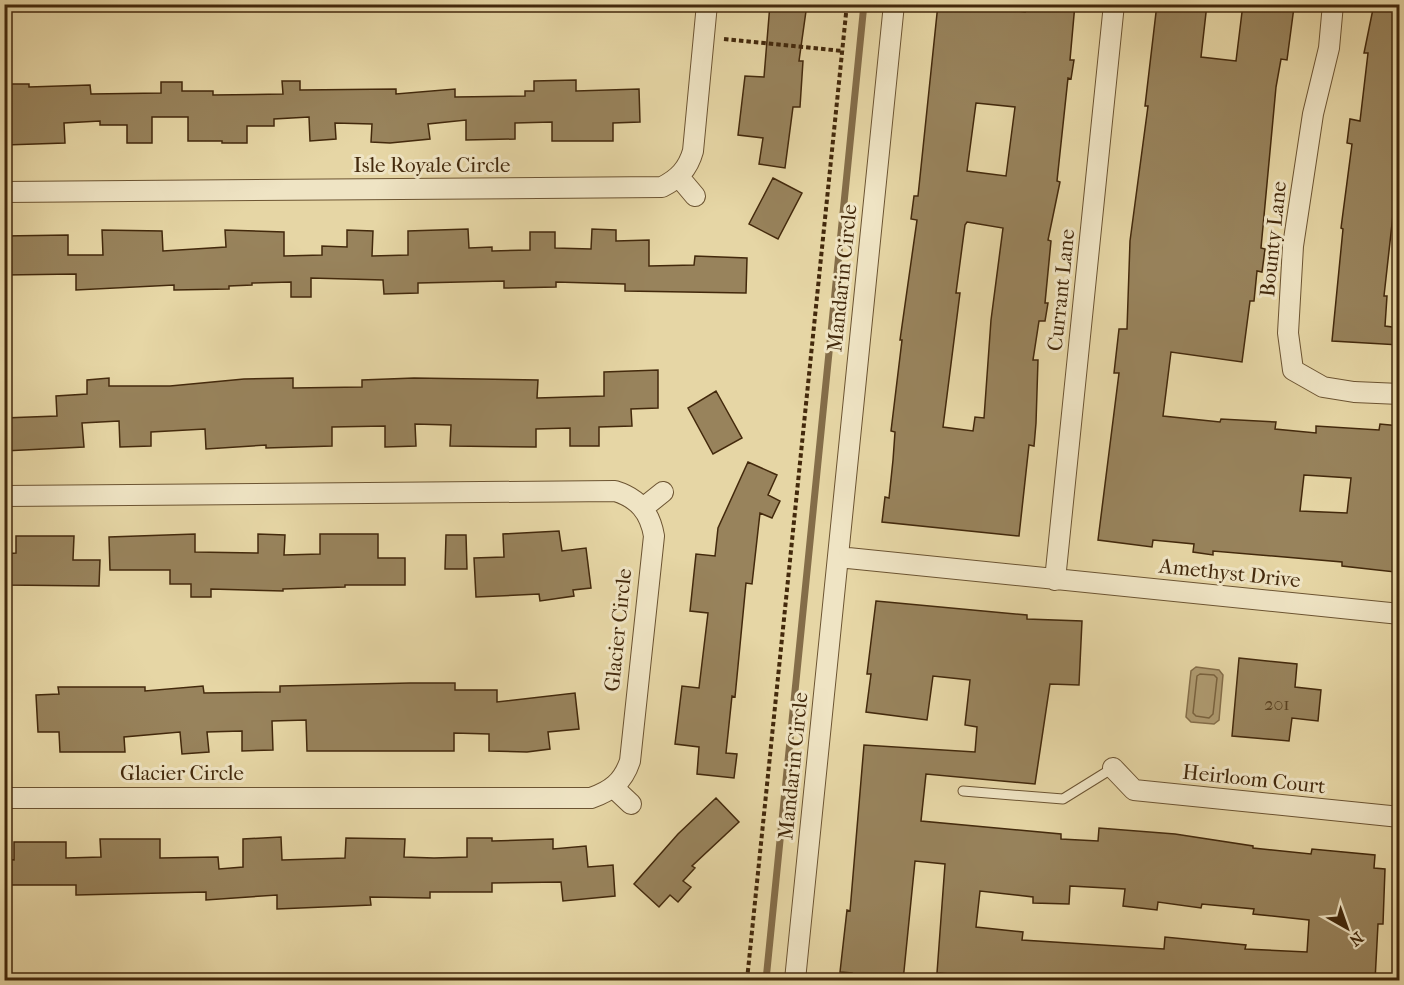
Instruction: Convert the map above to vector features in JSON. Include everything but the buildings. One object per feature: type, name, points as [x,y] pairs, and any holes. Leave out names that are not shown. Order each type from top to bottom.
[{"type":"street","points":[[695,196],[679,177],[691,160],[693,151],[707,4]]},
{"type":"street","name":"Mandarin Circle","points":[[795,981],[894,4]]},
{"type":"street","name":"Currant Lane","points":[[1055,580],[1114,4]]},
{"type":"street","name":"Bounty Lane","points":[[1333,4],[1329,48],[1313,114],[1293,246],[1288,333],[1293,370],[1323,387],[1354,392],[1400,394]]},
{"type":"street","name":"Isle Royale Circle","points":[[4,192],[654,189],[679,177]]},
{"type":"street","points":[[4,496],[615,491],[628,495],[643,508],[663,492]]},
{"type":"street","name":"Glacier Circle","points":[[4,798],[591,798],[614,788],[630,761],[654,536],[652,524],[643,508]]},
{"type":"street","points":[[838,557],[1055,580]]},
{"type":"street","name":"Amethyst Drive","points":[[1055,580],[1400,614]]},
{"type":"street","name":"Heirloom Court","points":[[1113,768],[1134,790],[1400,817]]},
{"type":"street","points":[[614,788],[631,804]]},
{"type":"lane","points":[[963,791],[1063,799],[1113,768]]},
{"type":"path","points":[[747,981],[847,4]]},
{"type":"path","points":[[703,37],[842,51]]},
{"type":"water","points":[[1196,667],[1219,670],[1223,675],[1219,720],[1214,724],[1191,722],[1186,717],[1191,671]]},
{"type":"waterway","points":[[766,980],[864,4]]}]
